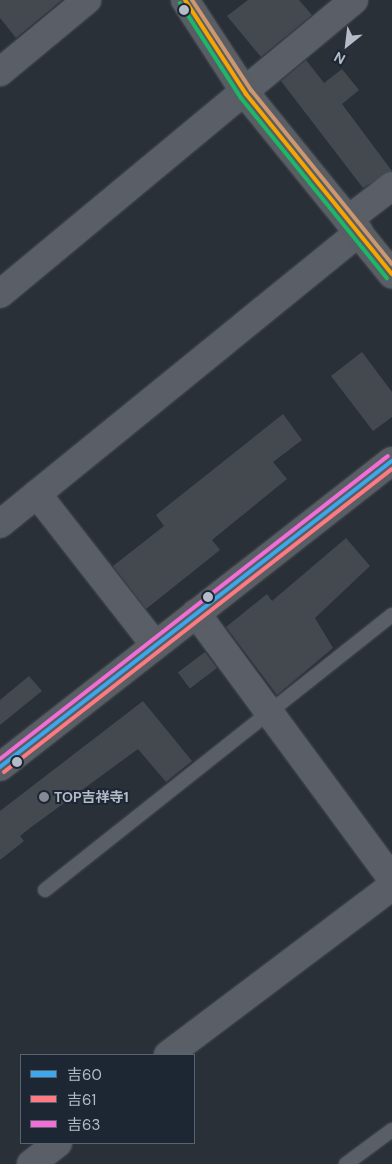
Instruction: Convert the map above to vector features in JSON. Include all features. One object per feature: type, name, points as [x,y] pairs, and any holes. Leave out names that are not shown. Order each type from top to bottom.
[{"type":"main road","points":[[185,0],[246,94],[392,274]]},
{"type":"main road","points":[[0,767],[154,644],[392,461]]},
{"type":"street","points":[[0,72],[87,0]]},
{"type":"street","points":[[0,294],[246,94],[265,71],[354,0]]},
{"type":"street","points":[[3,516],[37,494],[354,226],[392,186]]},
{"type":"street","points":[[37,494],[154,644]]},
{"type":"street","points":[[196,613],[392,879]]},
{"type":"street","points":[[169,1054],[392,886]]},
{"type":"street","points":[[31,1164],[57,1144]]},
{"type":"lane","points":[[45,890],[270,713],[392,614]]},
{"type":"lane","points":[[346,1164],[392,1130]]},
{"type":"building","points":[[0,0],[62,0],[16,38],[0,18]]},
{"type":"building","points":[[248,0],[299,0],[312,15],[261,57],[227,16]]},
{"type":"building","points":[[306,60],[324,83],[342,69],[359,90],[342,104],[392,171],[363,188],[281,81]]},
{"type":"building","points":[[362,352],[392,392],[392,417],[373,431],[331,376]]},
{"type":"building","points":[[283,414],[302,440],[273,462],[287,479],[212,540],[220,550],[146,609],[113,566],[164,526],[156,515]]},
{"type":"building","points":[[346,538],[370,566],[315,618],[333,648],[277,695],[226,627],[267,594],[272,601]]},
{"type":"building","points":[[205,652],[217,668],[190,688],[178,672]]},
{"type":"building","points":[[29,676],[42,691],[0,725],[0,700]]},
{"type":"building","points":[[143,701],[192,761],[166,782],[138,749],[20,836],[24,841],[0,860],[0,811]]},
{"type":"transit line","points":[[185,0],[246,94],[392,274]]},
{"type":"transit line","points":[[192,0],[251,90],[392,264]]},
{"type":"transit line","points":[[180,3],[241,98],[387,278]]},
{"type":"transit line","name":"吉63","points":[[0,759],[388,456]]},
{"type":"transit line","name":"吉60","points":[[0,767],[392,461]]},
{"type":"transit line","name":"吉61","points":[[4,772],[392,469]]},
{"type":"place","name":"TOP吉祥寺1","points":[[44,797]]}]
